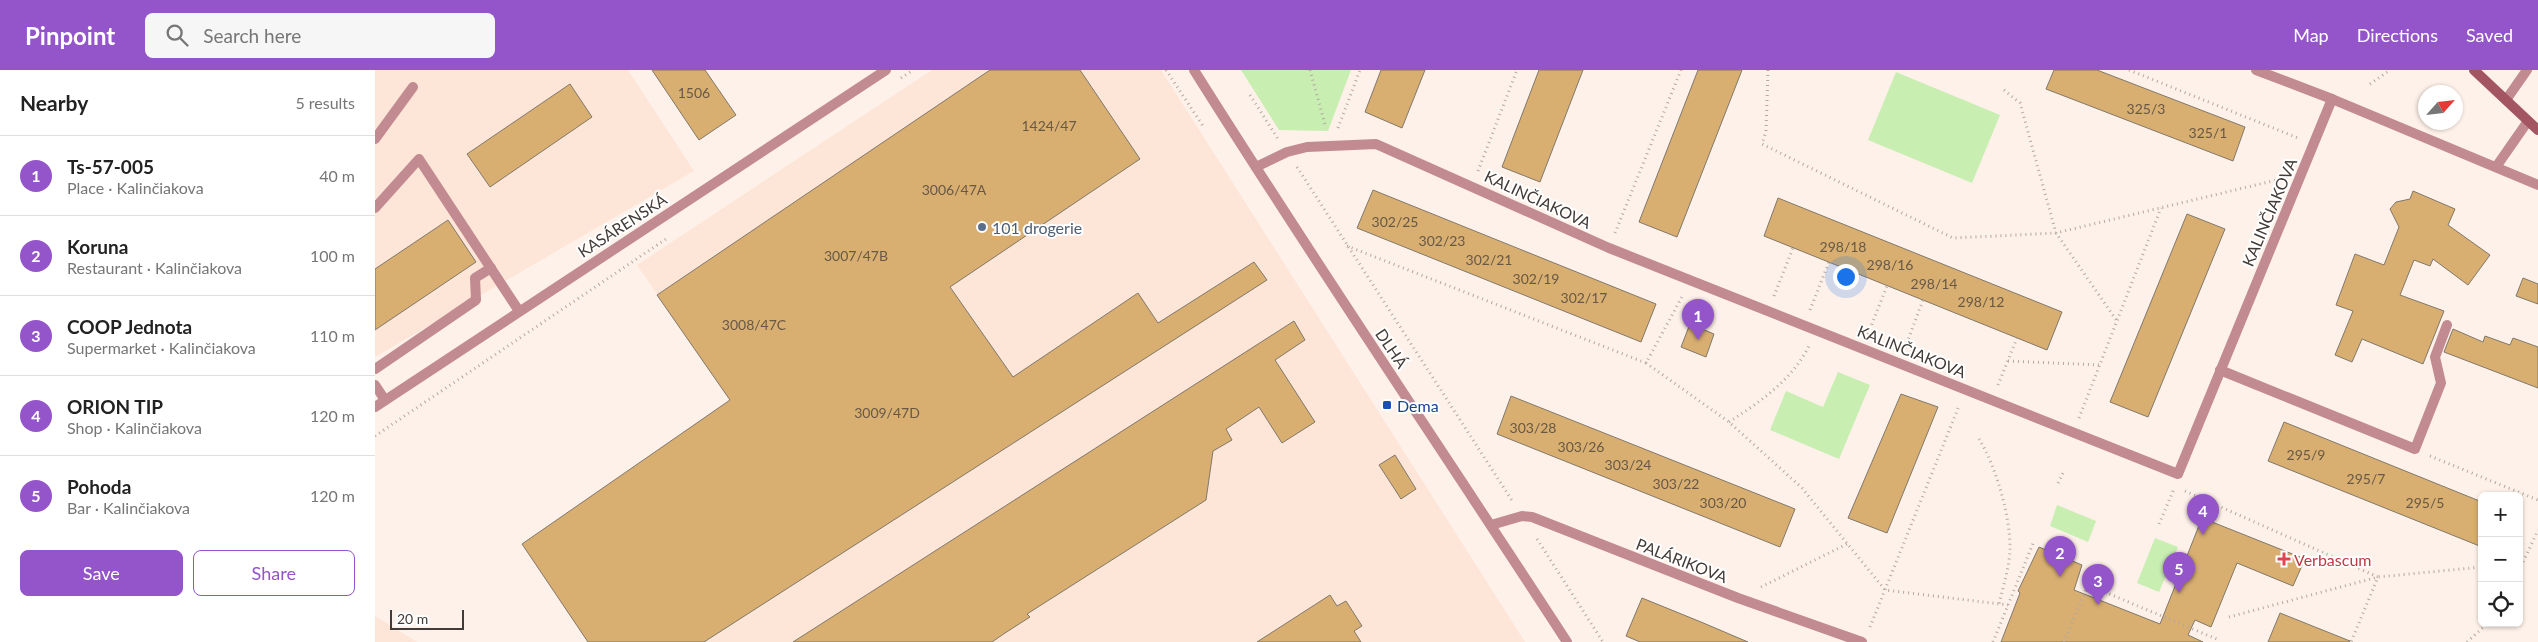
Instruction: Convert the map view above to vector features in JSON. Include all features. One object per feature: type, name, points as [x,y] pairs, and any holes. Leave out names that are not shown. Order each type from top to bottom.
[{"type":"main road","points":[[2474,70],[2538,130]]},
{"type":"street","name":"KASÁRENSKÁ","points":[[375,407],[886,70]]},
{"type":"street","name":"DLHÁ","points":[[1194,70],[1567,642]]},
{"type":"street","points":[[2256,70],[2332,99],[2538,185]]},
{"type":"street","points":[[2506,100],[2527,70]]},
{"type":"street","points":[[375,139],[413,87]]},
{"type":"street","name":"KALINČIAKOVA","points":[[1256,167],[1287,152],[1307,147],[1376,144],[1473,185],[1609,248],[2178,474],[2332,99]]},
{"type":"street","points":[[2497,168],[2528,121]]},
{"type":"street","points":[[375,208],[419,159],[519,311]]},
{"type":"street","points":[[375,369],[476,300],[475,278],[491,268]]},
{"type":"street","points":[[2220,370],[2415,449],[2441,383],[2435,357],[2447,325]]},
{"type":"street","points":[[375,384],[385,400]]},
{"type":"street","points":[[1491,525],[1522,516]]},
{"type":"street","name":"PALÁRIKOVA","points":[[1522,516],[1532,517],[1738,598],[1861,642]]},
{"type":"path","points":[[897,80],[913,70]]},
{"type":"path","points":[[1166,70],[1203,126]]},
{"type":"path","points":[[1310,70],[1331,146]]},
{"type":"path","points":[[1331,146],[1361,70]]},
{"type":"path","points":[[1473,185],[1517,70]]},
{"type":"path","points":[[1609,248],[1681,70]]},
{"type":"path","points":[[1768,70],[1766,131],[1762,144],[1953,238],[2057,232],[2301,174]]},
{"type":"path","points":[[2129,70],[2302,140]]},
{"type":"path","points":[[2370,84],[2390,70]]},
{"type":"path","points":[[2004,90],[2019,103],[2057,232],[2117,321]]},
{"type":"path","points":[[1250,95],[1603,642]]},
{"type":"path","points":[[2073,432],[2161,208]]},
{"type":"path","points":[[375,436],[673,234]]},
{"type":"path","points":[[1346,246],[1646,363],[1729,422],[1802,488],[1885,590],[2008,605]]},
{"type":"path","points":[[1773,299],[1793,248]]},
{"type":"path","points":[[1809,314],[1829,262]]},
{"type":"path","points":[[1646,363],[1691,280]]},
{"type":"path","points":[[1867,337],[1887,286]]},
{"type":"path","points":[[1903,352],[1923,300]]},
{"type":"path","points":[[1729,422],[1769,396],[1804,356],[1817,330]]},
{"type":"path","points":[[1996,391],[2017,338]]},
{"type":"path","points":[[2008,360],[2100,365]]},
{"type":"path","points":[[1868,633],[1966,389]]},
{"type":"path","points":[[1979,439],[1989,456],[1998,482],[2005,511],[2010,550],[1999,604]]},
{"type":"path","points":[[2415,449],[2538,500]]},
{"type":"path","points":[[2058,482],[2063,473]]},
{"type":"path","points":[[2159,524],[2175,486],[2378,577]]},
{"type":"path","points":[[2523,559],[2538,530]]},
{"type":"path","points":[[1993,642],[2034,541]]},
{"type":"path","points":[[1738,598],[1847,544]]},
{"type":"path","points":[[2229,617],[2378,577],[2478,567]]},
{"type":"path","points":[[2351,642],[2378,577]]},
{"type":"path","points":[[2064,642],[2088,585],[2219,640]]},
{"type":"path","points":[[2467,642],[2484,627]]},
{"type":"shaded area","points":[[375,70],[628,70],[694,171],[375,357]]},
{"type":"shaded area","points":[[932,70],[1161,70],[1525,642],[588,642],[522,544],[730,400],[637,265]]},
{"type":"shaded area","points":[[375,616],[417,642],[375,642]]},
{"type":"green space","points":[[1241,70],[1351,70],[1328,131],[1279,130]]},
{"type":"green space","points":[[1896,72],[2000,115],[1972,183],[1868,140]]},
{"type":"green space","points":[[1838,372],[1870,385],[1839,459],[1770,430],[1786,391],[1823,407]]},
{"type":"green space","points":[[2057,505],[2096,521],[2088,542],[2050,526]]},
{"type":"green space","points":[[2155,538],[2178,547],[2159,592],[2137,583]]},
{"type":"building","points":[[652,70],[705,70],[736,115],[699,140]]},
{"type":"building","points":[[990,70],[1080,70],[1140,159],[950,287],[1013,377],[1138,293],[1158,323],[1254,262],[1267,280],[704,642],[588,642],[522,544],[730,400],[657,295]]},
{"type":"building","points":[[1381,70],[1425,70],[1402,128],[1365,112]]},
{"type":"building","points":[[1539,70],[1583,70],[1540,182],[1502,167]]},
{"type":"building","points":[[1698,70],[1742,70],[1677,237],[1639,222]]},
{"type":"building","points":[[2054,70],[2097,70],[2245,127],[2233,161],[2046,89]]},
{"type":"building","points":[[570,84],[592,117],[490,187],[467,154]]},
{"type":"building","points":[[1373,190],[1656,304],[1641,342],[1357,228]]},
{"type":"building","points":[[2413,191],[2455,209],[2448,225],[2490,255],[2468,285],[2433,259],[2430,266],[2414,260],[2400,295],[2444,311],[2423,364],[2362,339],[2352,362],[2335,355],[2353,311],[2336,305],[2355,254],[2384,265],[2399,227],[2390,209],[2396,202],[2410,199]]},
{"type":"building","points":[[1778,198],[2062,312],[2047,350],[1764,236]]},
{"type":"building","points":[[2187,214],[2225,229],[2148,417],[2110,402]]},
{"type":"building","points":[[448,220],[476,262],[375,330],[375,269]]},
{"type":"building","points":[[2523,278],[2538,284],[2538,304],[2516,296]]},
{"type":"building","points":[[1294,321],[1305,340],[1275,360],[1315,422],[1282,443],[1259,407],[1226,429],[1232,440],[1213,451],[1206,500],[1027,614],[1030,617],[992,642],[793,642]]},
{"type":"building","points":[[1690,324],[1714,334],[1706,357],[1681,347]]},
{"type":"building","points":[[2453,329],[2483,342],[2485,336],[2510,345],[2513,338],[2538,347],[2538,388],[2444,352]]},
{"type":"building","points":[[1901,394],[1938,407],[1887,533],[1848,518]]},
{"type":"building","points":[[1511,396],[1795,509],[1780,547],[1497,434]]},
{"type":"building","points":[[2284,422],[2478,500],[2478,545],[2268,461]]},
{"type":"building","points":[[1395,455],[1416,489],[1401,499],[1379,465]]},
{"type":"building","points":[[2202,518],[2305,559],[2293,586],[2237,563],[2211,627],[2195,620],[2188,635],[2203,642],[2001,642],[2020,593],[2018,591],[2039,547],[2082,565],[2074,590],[2160,624]]},
{"type":"building","points":[[1330,595],[1337,606],[1346,601],[1362,626],[1354,631],[1361,642],[1257,642]]},
{"type":"building","points":[[1642,598],[1748,642],[1640,642],[1626,636]]},
{"type":"building","points":[[2280,613],[2350,641],[2268,642]]},
{"type":"place","name":"101 drogerie","points":[[982,227]]},
{"type":"place","name":"Ts-57-005","points":[[1698,340]]},
{"type":"place","name":"Dema","points":[[1387,405]]},
{"type":"place","name":"ORION TIP","points":[[2203,535]]},
{"type":"place","name":"Verbascum","points":[[2284,559]]},
{"type":"place","name":"Koruna","points":[[2060,577]]},
{"type":"place","name":"Pohoda","points":[[2179,593]]},
{"type":"place","name":"COOP Jednota","points":[[2098,605]]}]
